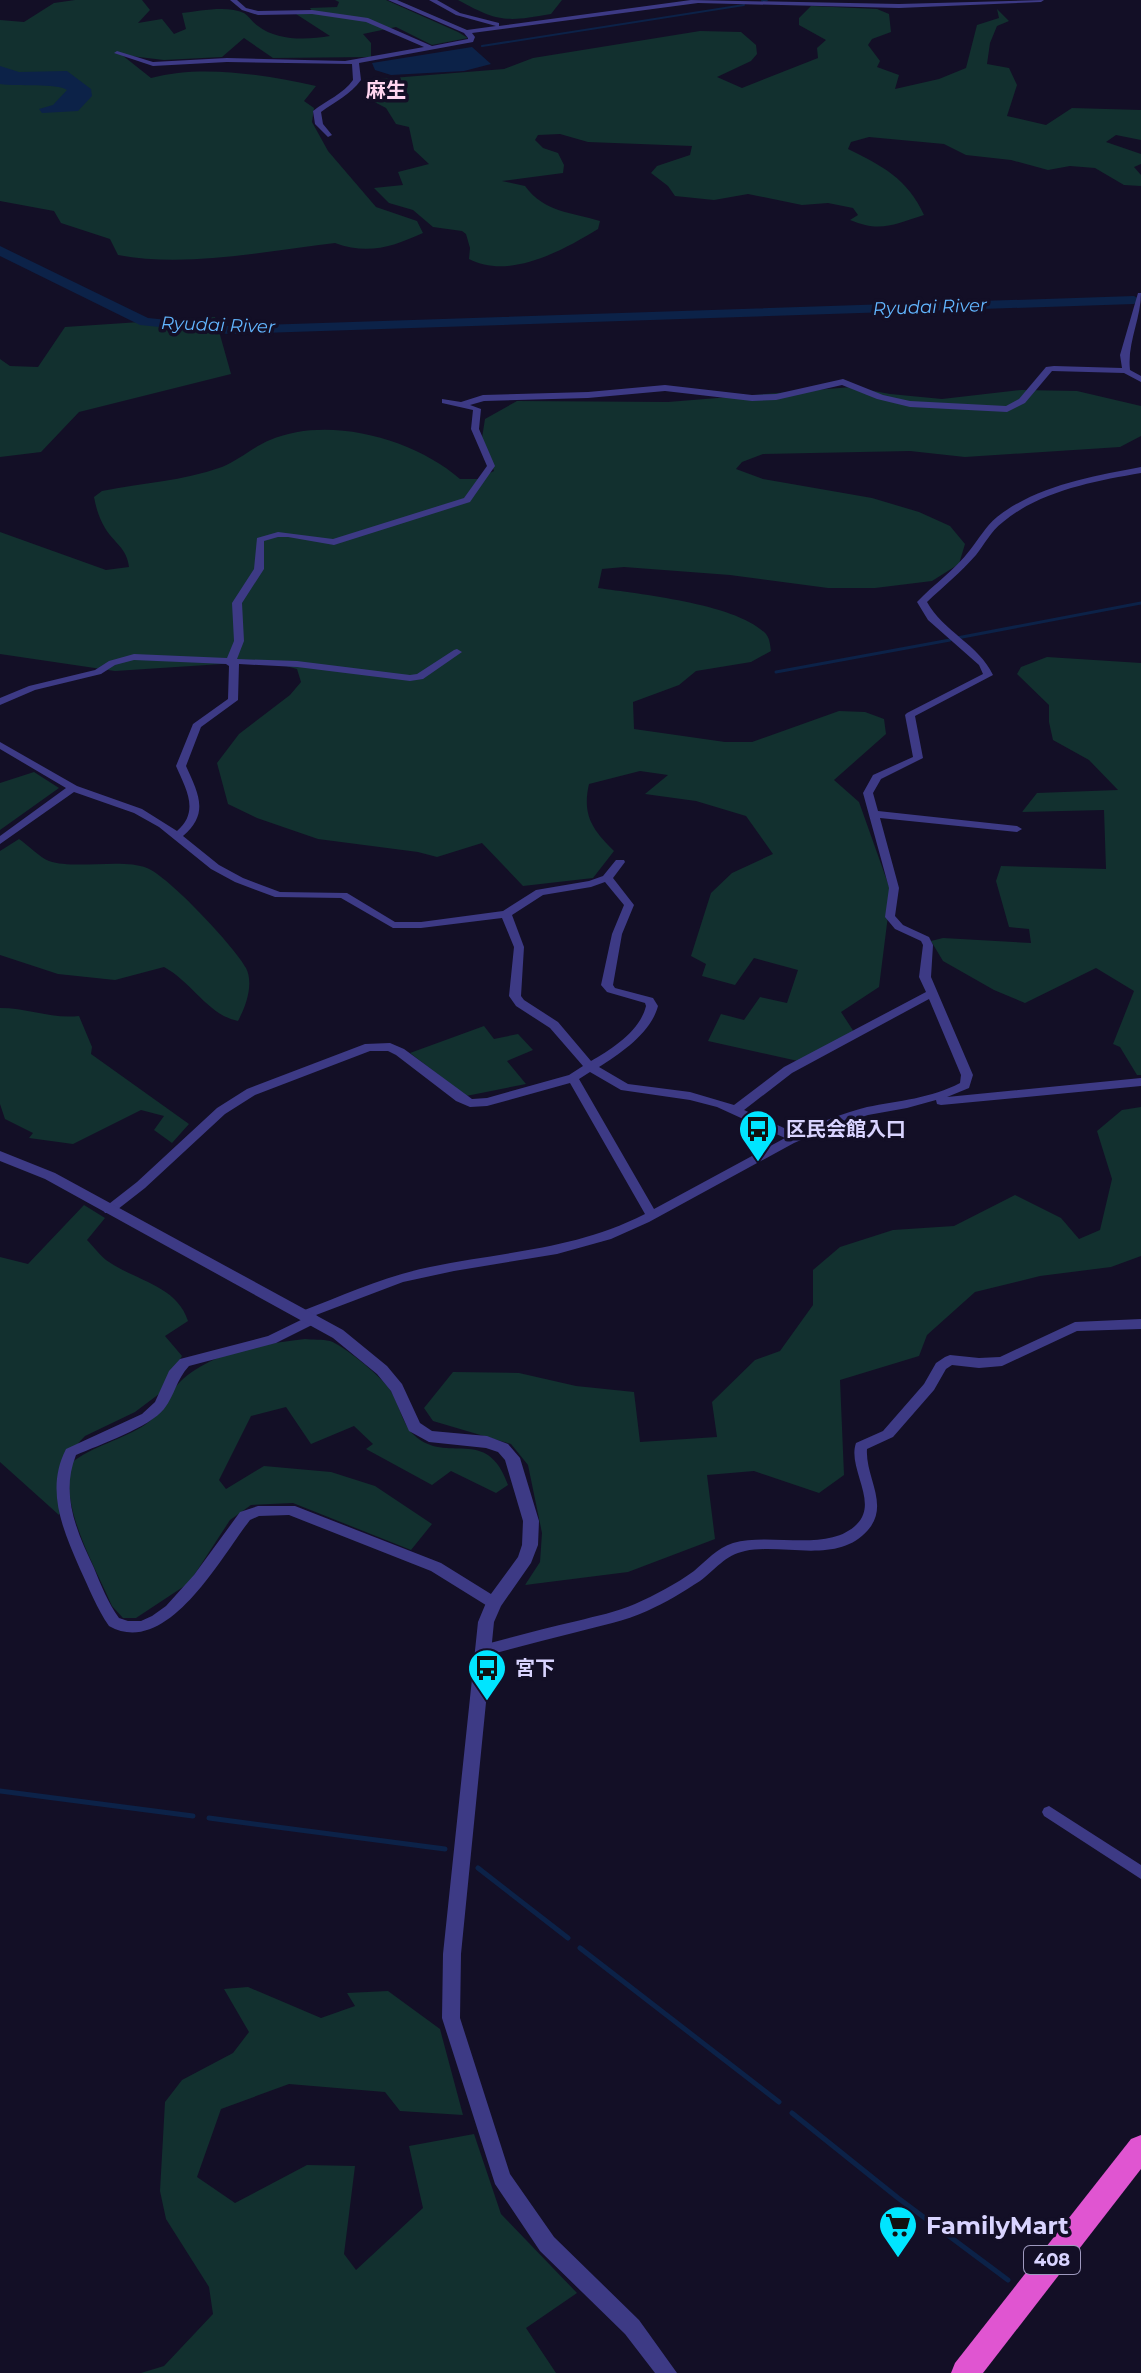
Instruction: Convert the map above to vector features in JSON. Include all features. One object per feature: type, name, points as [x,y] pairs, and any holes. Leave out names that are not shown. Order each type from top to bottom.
[{"type":"highway","name":"408","points":[[965,2373],[1141,2148]]},
{"type":"street","points":[[233,0],[244,9],[258,13],[312,12],[368,20],[431,48]]},
{"type":"street","points":[[117,53],[156,64],[227,60],[355,62],[471,41],[472,37],[466,32],[391,0]]},
{"type":"street","points":[[432,0],[458,14],[504,25]]},
{"type":"street","points":[[466,32],[698,0],[899,6],[1041,0]]},
{"type":"street","points":[[328,135],[319,124],[317,111],[340,100],[354,86],[357,80],[355,62]]},
{"type":"street","points":[[1126,371],[1124,355],[1141,295]]},
{"type":"street","points":[[464,404],[483,398],[588,395],[665,388],[752,398],[776,397],[843,382],[880,397],[910,404],[1007,409],[1022,401],[1049,369],[1068,367],[1126,371],[1141,379]]},
{"type":"street","points":[[178,835],[191,827],[195,816],[194,800],[181,766],[197,726],[233,700],[232,663],[239,641],[237,603],[259,569],[260,540],[274,534],[288,533],[318,543],[334,542],[448,507],[472,495],[491,466],[475,429],[477,409],[445,401]]},
{"type":"street","points":[[494,1603],[436,1567],[290,1510],[258,1511],[245,1516],[178,1606],[146,1625],[129,1627],[115,1624],[104,1609],[66,1518],[63,1483],[71,1452],[147,1417],[160,1405],[174,1374],[185,1362],[272,1340],[310,1316],[405,1277],[580,1244],[607,1235],[722,1179],[793,1137],[864,1112],[954,1091],[967,1080],[925,977],[928,945],[925,939],[899,927],[890,917],[894,888],[868,793],[877,777],[918,758],[910,715],[988,675],[983,664],[931,618],[922,601],[972,554],[987,530],[1005,517],[1088,480],[1141,470]]},
{"type":"street","points":[[0,702],[45,684],[98,672],[122,659],[143,656],[297,664],[410,678],[420,677],[457,652]]},
{"type":"street","points":[[0,745],[73,788],[138,811],[178,835],[215,867],[239,880],[279,895],[343,895],[368,907],[393,925],[421,925],[506,914],[540,892],[591,884],[607,878],[620,862]]},
{"type":"street","points":[[0,841],[73,788]]},
{"type":"street","points":[[874,814],[1017,829]]},
{"type":"street","points":[[109,1210],[141,1185],[179,1147],[198,1135],[221,1111],[251,1092],[369,1047],[390,1047],[400,1052],[429,1077],[470,1103],[487,1102],[573,1078],[624,1046],[650,1014],[652,1006],[649,1001],[611,990],[607,985],[617,934],[629,905],[607,878]]},
{"type":"street","points":[[506,914],[519,947],[515,996],[520,1003],[554,1025],[590,1067],[625,1087],[690,1096],[736,1110],[793,1137]]},
{"type":"street","points":[[736,1110],[788,1070],[930,994]]},
{"type":"street","points":[[573,1078],[651,1214]]},
{"type":"street","points":[[901,1105],[1141,1082]]},
{"type":"street","points":[[0,1156],[50,1176],[338,1334],[382,1370],[397,1388],[414,1427],[429,1436],[487,1442],[503,1448],[512,1458],[531,1521],[530,1545],[525,1559],[494,1603],[486,1622],[452,1954],[451,2018],[502,2178],[523,2214],[547,2244],[632,2327],[667,2373]]},
{"type":"street","points":[[482,1651],[636,1610],[695,1577],[734,1548],[755,1544],[832,1543],[848,1539],[871,1516],[873,1500],[858,1458],[861,1446],[888,1434],[929,1387],[941,1366],[950,1360],[979,1363],[1002,1361],[1075,1327],[1141,1324]]},
{"type":"street","points":[[1049,1812],[1141,1873]]},
{"type":"green space","points":[[142,0],[150,10],[138,23],[162,19],[174,34],[186,29],[182,13],[222,9],[244,13],[256,25],[274,34],[302,39],[330,36],[296,14],[313,13],[310,8],[337,7],[339,2],[335,0],[386,0],[468,38],[432,45],[396,27],[363,34],[371,43],[371,57],[273,58],[244,38],[222,57],[164,60],[122,55],[151,78],[212,71],[316,86],[304,101],[314,108],[312,122],[328,151],[376,207],[417,221],[423,233],[380,248],[347,247],[335,243],[226,257],[145,259],[118,255],[110,239],[61,223],[54,211],[0,201],[0,20],[24,22],[54,3]]},
{"type":"green space","points":[[458,0],[562,0],[551,14],[512,19],[483,13]]},
{"type":"green space","points":[[811,6],[877,9],[889,14],[891,32],[872,39],[868,45],[880,61],[877,67],[899,75],[895,89],[939,79],[966,68],[977,25],[999,18],[997,9],[1009,21],[997,26],[990,43],[987,64],[1009,68],[1017,85],[1007,116],[1046,125],[1072,108],[1141,110],[1141,140],[1116,135],[1106,142],[1141,154],[1141,164],[1134,167],[1141,175],[1141,186],[1124,185],[1095,168],[1070,166],[1048,170],[1011,160],[966,155],[944,144],[869,137],[851,142],[848,149],[892,174],[910,192],[924,215],[879,227],[850,220],[858,215],[853,208],[828,203],[802,205],[748,194],[714,200],[675,196],[651,173],[657,166],[690,155],[692,146],[588,142],[560,134],[538,135],[535,140],[543,148],[558,153],[564,165],[563,173],[502,181],[525,186],[550,207],[600,221],[598,229],[552,254],[518,265],[501,266],[485,265],[469,259],[470,248],[462,231],[433,227],[413,210],[389,203],[374,188],[403,185],[398,172],[429,164],[414,150],[409,127],[396,124],[386,108],[363,96],[376,90],[367,80],[504,69],[533,58],[700,31],[741,32],[756,45],[757,54],[751,61],[717,77],[742,88],[818,58],[817,48],[826,40],[799,25],[799,18]]},
{"type":"green space","points":[[215,317],[231,374],[79,412],[41,452],[0,457],[0,359],[10,366],[38,367],[65,327]]},
{"type":"green space","points":[[852,387],[942,399],[1021,390],[1077,391],[1141,406],[1141,436],[1120,447],[965,457],[910,451],[763,454],[742,462],[736,469],[763,479],[872,498],[919,512],[950,526],[965,544],[959,564],[932,581],[875,588],[828,588],[730,575],[624,567],[602,569],[598,588],[662,597],[734,615],[766,634],[770,642],[771,651],[751,662],[696,671],[679,685],[633,702],[634,729],[725,742],[752,742],[839,711],[865,712],[884,719],[886,734],[834,780],[859,802],[891,892],[879,987],[841,1012],[854,1032],[798,1061],[708,1041],[721,1014],[744,1020],[760,997],[787,1003],[798,970],[754,958],[735,985],[702,976],[706,964],[691,956],[711,893],[732,873],[773,854],[746,816],[696,801],[645,794],[668,775],[640,771],[589,784],[588,813],[600,836],[614,851],[593,878],[523,886],[482,843],[437,857],[318,839],[257,818],[228,804],[217,763],[239,734],[290,695],[301,682],[297,669],[268,661],[115,671],[0,654],[0,532],[106,570],[129,567],[126,555],[105,528],[98,513],[94,497],[102,491],[207,472],[270,440],[318,430],[370,435],[395,442],[441,465],[460,479],[478,479],[494,471],[482,438],[485,419],[517,401],[668,402]]},
{"type":"green space","points":[[1047,657],[1141,663],[1141,1075],[1137,1075],[1120,1047],[1113,1044],[1134,991],[1096,968],[1025,1003],[994,990],[943,961],[931,941],[943,938],[1031,943],[1029,929],[1009,927],[996,881],[1001,866],[1106,869],[1104,810],[1022,812],[1037,793],[1118,790],[1089,760],[1053,740],[1049,705],[1017,674],[1021,667]]},
{"type":"green space","points":[[34,772],[59,788],[0,830],[0,783]]},
{"type":"green space","points":[[19,839],[49,861],[137,865],[170,884],[215,929],[246,968],[249,988],[238,1021],[218,1012],[164,967],[115,980],[58,974],[0,955],[0,851]]},
{"type":"green space","points":[[0,1008],[79,1016],[92,1047],[91,1054],[189,1124],[172,1143],[154,1130],[164,1116],[141,1110],[73,1144],[29,1138],[33,1133],[5,1119],[0,1104]]},
{"type":"green space","points":[[484,1026],[494,1039],[518,1034],[533,1050],[507,1061],[526,1084],[466,1096],[410,1053]]},
{"type":"green space","points":[[1141,1107],[1141,1256],[1111,1267],[1040,1276],[975,1292],[927,1335],[919,1356],[840,1380],[844,1475],[819,1493],[754,1471],[707,1475],[715,1539],[628,1572],[525,1585],[540,1562],[542,1533],[528,1465],[511,1444],[433,1421],[424,1408],[453,1372],[519,1373],[576,1386],[634,1392],[640,1442],[717,1437],[712,1402],[755,1360],[780,1351],[813,1305],[813,1270],[840,1247],[893,1230],[954,1226],[1015,1195],[1061,1218],[1079,1239],[1100,1230],[1112,1179],[1097,1131],[1122,1110]]},
{"type":"green space","points":[[84,1205],[105,1218],[87,1240],[100,1255],[120,1269],[166,1292],[183,1309],[188,1321],[165,1336],[182,1356],[159,1394],[135,1412],[85,1436],[67,1455],[63,1508],[59,1515],[0,1462],[0,1257],[28,1264]]},
{"type":"green space","points":[[305,1339],[330,1341],[352,1354],[388,1387],[414,1435],[427,1444],[478,1451],[489,1456],[508,1485],[496,1493],[451,1471],[432,1485],[366,1449],[373,1444],[354,1426],[311,1444],[286,1407],[251,1416],[219,1480],[226,1489],[264,1466],[331,1472],[375,1486],[432,1524],[411,1550],[293,1503],[251,1505],[230,1520],[189,1583],[136,1618],[123,1618],[112,1606],[81,1536],[71,1500],[70,1464],[146,1424],[157,1415],[180,1382],[206,1363],[238,1351]]},
{"type":"green space","points":[[248,1987],[321,2018],[355,2006],[347,1993],[388,1991],[440,2029],[463,2115],[400,2111],[385,2092],[289,2084],[221,2109],[197,2177],[235,2203],[307,2165],[355,2166],[344,2254],[356,2270],[423,2208],[409,2146],[474,2134],[501,2214],[577,2293],[526,2328],[556,2373],[141,2373],[164,2366],[213,2314],[209,2287],[166,2219],[160,2191],[165,2102],[182,2080],[233,2053],[249,2032],[224,1989]]},
{"type":"water","points":[[472,47],[491,64],[464,71],[391,75],[375,70],[372,63]]},
{"type":"water","points":[[0,66],[19,72],[67,71],[91,89],[92,96],[78,111],[42,113],[39,109],[53,105],[67,90],[0,84]]},
{"type":"waterway","points":[[762,1],[767,0]]},
{"type":"waterway","points":[[482,46],[744,5]]},
{"type":"waterway","name":"Ryudai River","points":[[0,250],[51,276]]},
{"type":"waterway","name":"Ryudai River","points":[[59,280],[145,322],[229,330],[291,328]]},
{"type":"waterway","name":"Ryudai River","points":[[1003,304],[1134,300]]},
{"type":"waterway","name":"Ryudai River","points":[[864,309],[997,304]]},
{"type":"waterway","name":"Ryudai River","points":[[723,314],[856,309]]},
{"type":"waterway","name":"Ryudai River","points":[[582,318],[717,314]]},
{"type":"waterway","name":"Ryudai River","points":[[440,323],[576,319]]},
{"type":"waterway","name":"Ryudai River","points":[[298,328],[434,323]]},
{"type":"waterway","points":[[957,638],[1141,603]]},
{"type":"waterway","points":[[776,672],[950,640]]},
{"type":"waterway","points":[[0,1791],[193,1816]]},
{"type":"waterway","points":[[209,1818],[445,1849]]},
{"type":"waterway","points":[[478,1868],[568,1938]]},
{"type":"waterway","points":[[580,1948],[779,2102]]},
{"type":"waterway","points":[[792,2113],[898,2198],[1008,2280]]},
{"type":"place","name":"区民会館入口","points":[[758,1163]]},
{"type":"place","name":"宮下","points":[[487,1702]]},
{"type":"place","name":"FamilyMart","points":[[898,2259]]},
{"type":"district","name":"麻生","points":[[386,90]]}]
